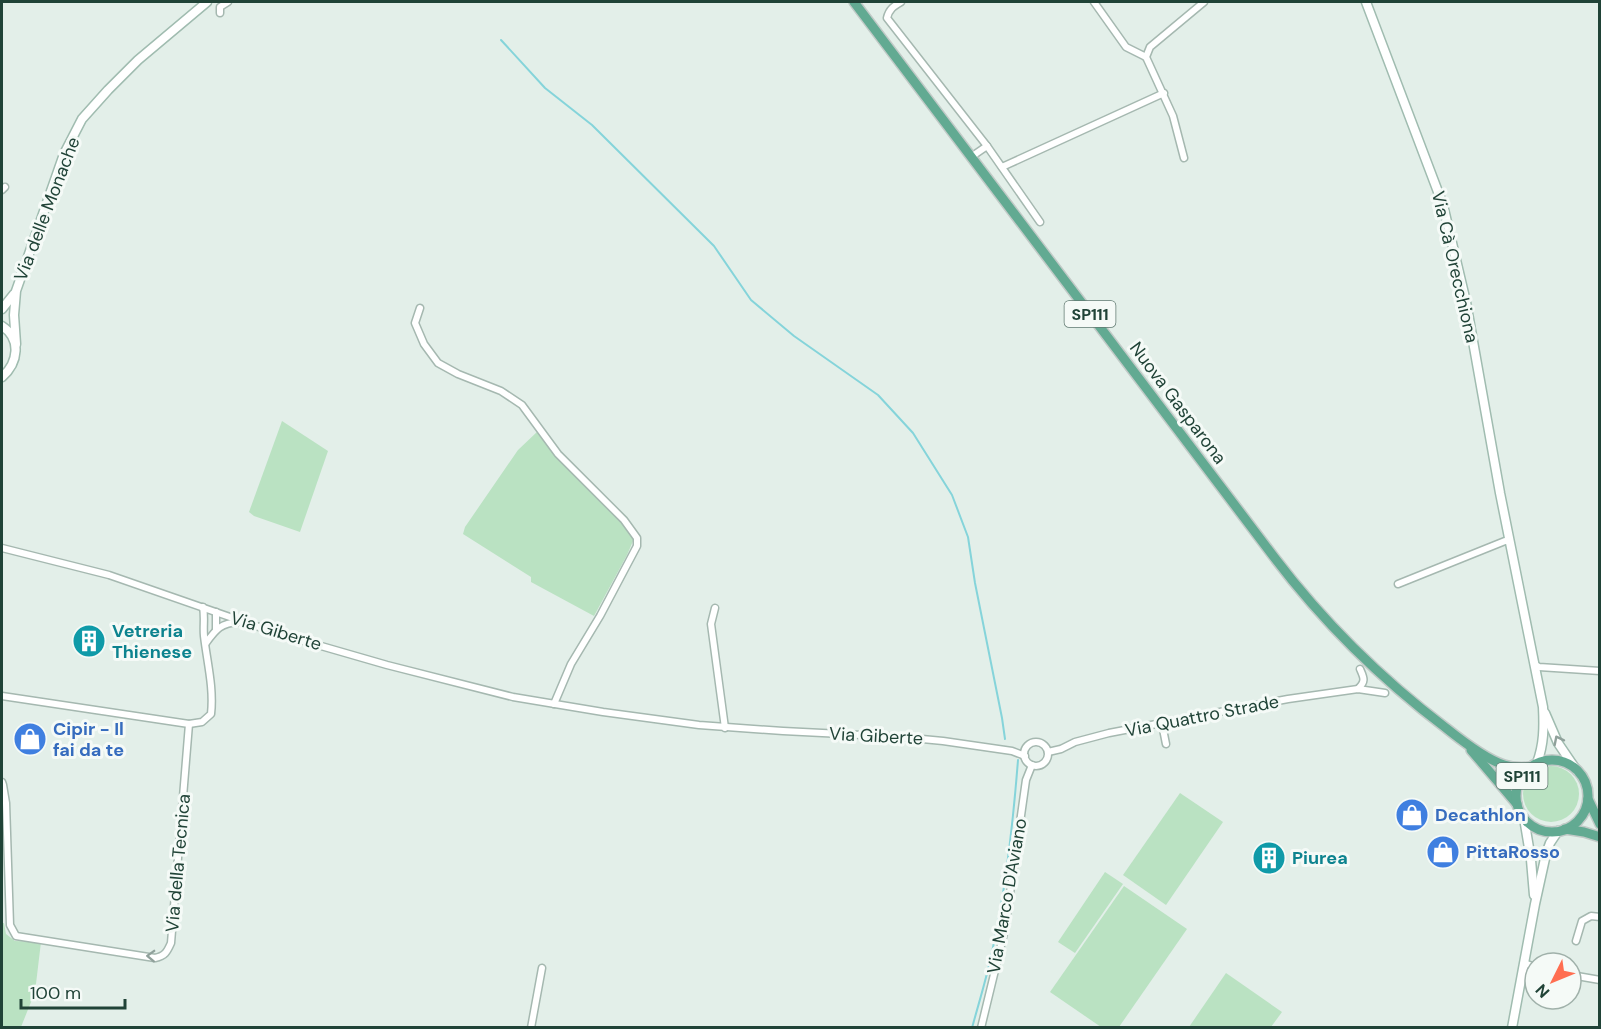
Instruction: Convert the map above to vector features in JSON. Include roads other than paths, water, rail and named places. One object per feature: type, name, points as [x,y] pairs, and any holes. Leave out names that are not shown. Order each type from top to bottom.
[{"type":"main road","name":"Via delle Monache","points":[[16,291],[64,154],[82,119],[138,60],[207,2]]},
{"type":"main road","name":"Nuova Gasparona","points":[[854,2],[1293,582],[1330,624],[1388,681],[1461,740],[1484,763],[1517,804],[1524,818]]},
{"type":"main road","name":"Via Cà Orecchiona","points":[[1366,2],[1443,205],[1466,302],[1543,707],[1544,733],[1534,765]]},
{"type":"main road","points":[[2,309],[16,291]]},
{"type":"main road","points":[[2,377],[15,360],[16,291]]},
{"type":"main road","points":[[2,326],[16,344]]},
{"type":"main road","name":"Via Cà Orecchiona","points":[[1543,707],[1558,743],[1577,771]]},
{"type":"main road","name":"Nuova Gasparona","points":[[1461,740],[1504,765],[1521,768],[1551,760],[1571,766],[1577,771]]},
{"type":"main road","name":"SP111","points":[[1517,804],[1518,783],[1523,774],[1534,765]]},
{"type":"main road","points":[[1526,951],[1548,848],[1562,830],[1577,821],[1585,810],[1586,787],[1577,771]]},
{"type":"main road","points":[[1587,797],[1599,824]]},
{"type":"main road","points":[[1524,818],[1543,831],[1584,832],[1599,837]]},
{"type":"main road","points":[[1524,818],[1535,904]]},
{"type":"main road","points":[[1512,1028],[1523,968]]},
{"type":"street","points":[[220,13],[220,7],[228,2]]},
{"type":"street","points":[[901,2],[893,6],[887,18],[987,146],[1040,222]]},
{"type":"street","points":[[1094,2],[1126,47],[1146,57],[1173,116],[1184,158]]},
{"type":"street","points":[[1146,57],[1150,47],[1204,2]]},
{"type":"street","points":[[1002,167],[1164,93]]},
{"type":"street","points":[[971,157],[987,146]]},
{"type":"street","points":[[420,308],[415,323],[424,344],[438,363],[458,374],[501,391],[522,405],[558,454],[624,520],[637,538],[637,546],[600,616],[571,664],[554,704]]},
{"type":"street","points":[[1398,584],[1510,541]]},
{"type":"street","name":"Via Giberte","points":[[2,548],[109,575],[241,622],[513,697],[725,728],[922,739],[1012,751],[1025,756]]},
{"type":"street","points":[[2,696],[189,724],[202,722],[211,714],[213,700],[204,637],[203,607]]},
{"type":"street","points":[[715,608],[711,624],[725,728]]},
{"type":"street","points":[[204,624],[207,618],[216,612]]},
{"type":"street","points":[[216,612],[216,630]]},
{"type":"street","points":[[206,643],[216,630],[228,623],[241,622]]},
{"type":"street","points":[[1534,664],[1539,667],[1599,670]]},
{"type":"street","points":[[1358,689],[1365,679],[1360,669]]},
{"type":"street","name":"Via Quattro Strade","points":[[1048,752],[1109,733],[1288,699],[1358,689],[1385,693]]},
{"type":"street","name":"Via della Tecnica","points":[[2,782],[6,803],[10,925],[16,936],[155,958],[162,956],[167,952],[171,943],[189,724]]},
{"type":"street","points":[[1162,724],[1166,744]]},
{"type":"street","points":[[1032,743],[1044,745],[1048,752],[1047,759],[1042,764],[1032,765],[1027,762],[1025,756],[1026,748],[1032,743]]},
{"type":"street","name":"Via Marco D'Aviano","points":[[981,1028],[1005,929],[1026,780],[1032,765]]},
{"type":"street","points":[[1576,941],[1582,921],[1591,916],[1599,917]]},
{"type":"street","points":[[531,1028],[542,968]]},
{"type":"street","points":[[1583,977],[1599,980]]},
{"type":"waterway","points":[[501,40],[545,88],[592,125],[714,246],[751,300],[794,336],[878,395],[913,433],[952,495],[968,537],[1005,739]]},
{"type":"waterway","points":[[972,1028],[990,961],[1001,904],[1018,760]]},
{"type":"place","name":"Vetreria Thienese","points":[[89,641]]},
{"type":"place","name":"Cipir - Il fai da te","points":[[30,739]]},
{"type":"place","name":"Decathlon","points":[[1412,815]]},
{"type":"place","name":"PittaRosso","points":[[1443,852]]},
{"type":"place","name":"Piurea","points":[[1269,858]]}]
